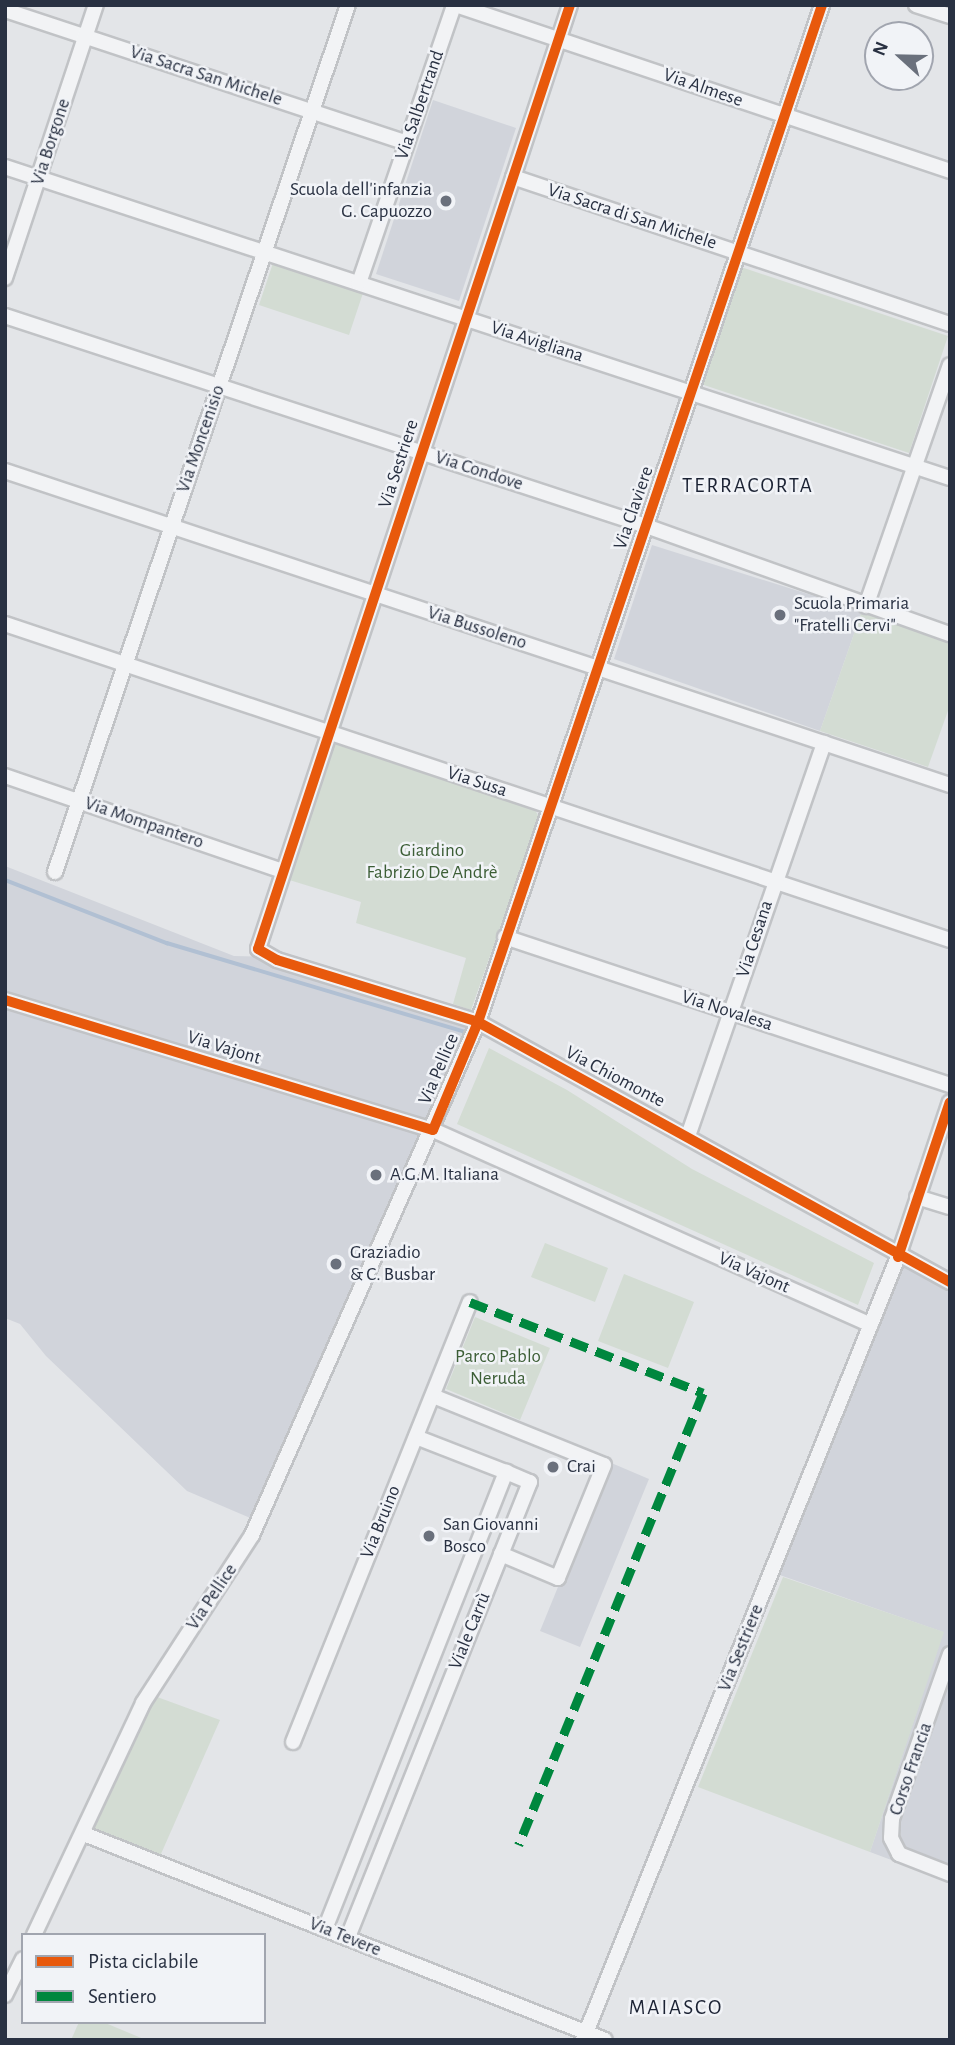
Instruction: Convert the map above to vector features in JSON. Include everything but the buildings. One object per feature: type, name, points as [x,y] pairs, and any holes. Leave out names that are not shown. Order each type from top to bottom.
[{"type":"street","name":"Via Borgone","points":[[5,278],[96,5]]},
{"type":"street","name":"Via Moncenisio","points":[[55,872],[348,5]]},
{"type":"street","name":"Via Almese","points":[[455,5],[950,171]]},
{"type":"street","name":"Via Salbertrand","points":[[359,283],[455,5]]},
{"type":"street","name":"Via Sestriere","points":[[261,934],[570,5]]},
{"type":"street","name":"Via Claviere","points":[[478,1022],[822,5]]},
{"type":"street","points":[[916,5],[950,16]]},
{"type":"street","name":"Via Sacra San Michele","points":[[5,9],[407,143]]},
{"type":"street","name":"Via Avigliana","points":[[5,167],[950,478]]},
{"type":"street","name":"Via Sacra di San Michele","points":[[513,177],[950,324]]},
{"type":"street","name":"Via Condove","points":[[5,316],[646,526],[950,634]]},
{"type":"street","points":[[866,606],[950,365]]},
{"type":"street","name":"Via Bussoleno","points":[[5,471],[950,785]]},
{"type":"street","name":"Via Susa","points":[[5,624],[950,940]]},
{"type":"street","name":"Via Cesana","points":[[688,1136],[774,881],[824,743]]},
{"type":"street","name":"Via Mompantero","points":[[5,776],[282,870]]},
{"type":"street","name":"Via Chiomonte","points":[[261,934],[258,949],[277,960],[478,1022],[688,1136],[898,1256],[950,1282]]},
{"type":"street","name":"Via Novalesa","points":[[505,937],[950,1085]]},
{"type":"street","name":"Via Vajont","points":[[5,1000],[433,1130],[870,1325]]},
{"type":"street","name":"Via Pellice","points":[[35,1933],[144,1703],[252,1535],[433,1130],[478,1022]]},
{"type":"street","name":"Via Sestriere","points":[[585,2036],[898,1256],[950,1102]]},
{"type":"street","points":[[917,1197],[950,1208]]},
{"type":"street","name":"Via Bruino","points":[[293,1742],[470,1302]]},
{"type":"street","points":[[433,1396],[604,1465],[558,1578],[501,1554]]},
{"type":"street","name":"Viale Carrù","points":[[348,1938],[530,1482],[416,1437]]},
{"type":"street","name":"Viale Carrù","points":[[324,1929],[506,1472]]},
{"type":"street","name":"Corso Francia","points":[[950,1654],[947,1673],[892,1819],[891,1838],[900,1854],[950,1874]]},
{"type":"street","points":[[377,1795],[401,1804]]},
{"type":"street","name":"Via Tevere","points":[[84,1834],[348,1938],[585,2036],[604,2040]]},
{"type":"street","points":[[356,1850],[379,1860]]},
{"type":"street","points":[[5,1995],[21,1963]]},
{"type":"shaded area","name":"Scuola dell'infanzia G. Capuozzo","points":[[433,100],[516,128],[459,301],[376,274]]},
{"type":"shaded area","points":[[652,545],[862,611],[820,731],[614,659]]},
{"type":"shaded area","points":[[5,866],[234,956],[277,957],[477,1019],[255,1520],[187,1491],[46,1356],[20,1324],[5,1318]]},
{"type":"shaded area","points":[[899,1259],[950,1284],[950,1882],[870,1852],[943,1632],[774,1573]]},
{"type":"shaded area","points":[[609,1462],[649,1479],[580,1647],[540,1631]]},
{"type":"green space","points":[[273,263],[363,293],[349,335],[259,305]]},
{"type":"green space","points":[[741,267],[948,336],[909,453],[701,384]]},
{"type":"green space","points":[[862,611],[950,641],[950,705],[928,767],[820,731]]},
{"type":"green space","name":"Giardino Fabrizio De Andrè","points":[[333,740],[535,810],[539,817],[471,1010],[453,1004],[466,958],[356,923],[361,902],[286,879]]},
{"type":"green space","points":[[489,1048],[567,1090],[692,1169],[874,1263],[858,1305],[457,1124]]},
{"type":"green space","points":[[545,1243],[608,1268],[595,1302],[531,1277]]},
{"type":"green space","points":[[624,1274],[694,1302],[668,1368],[598,1341]]},
{"type":"green space","name":"Parco Pablo Neruda","points":[[475,1317],[550,1348],[520,1420],[446,1389]]},
{"type":"green space","points":[[783,1577],[944,1632],[870,1852],[698,1787]]},
{"type":"green space","points":[[149,1694],[220,1720],[157,1863],[84,1834]]},
{"type":"green space","points":[[78,2024],[108,2024],[146,2040],[71,2040]]},
{"type":"waterway","points":[[5,880],[167,943],[463,1031]]},
{"type":"marked path","points":[[470,1302],[703,1393],[519,1845]]},
{"type":"cycle path","points":[[570,5],[258,949],[277,960],[478,1022],[950,1282]]},
{"type":"cycle path","points":[[5,1000],[433,1130],[478,1022],[822,5]]},
{"type":"cycle path","points":[[898,1257],[950,1102]]},
{"type":"place","name":"Scuola dell'infanzia G. Capuozzo","points":[[446,201]]},
{"type":"place","name":"Scuola Primaria \"Fratelli Cervi\"","points":[[780,615]]},
{"type":"place","name":"A.G.M. Italiana","points":[[376,1175]]},
{"type":"place","name":"Graziadio & C. Busbar","points":[[336,1264]]},
{"type":"place","name":"Crai","points":[[553,1467]]},
{"type":"place","name":"San Giovanni Bosco","points":[[429,1536]]},
{"type":"district","name":"TERRACORTA","points":[[748,486]]},
{"type":"district","name":"MAIASCO","points":[[676,2008]]}]
